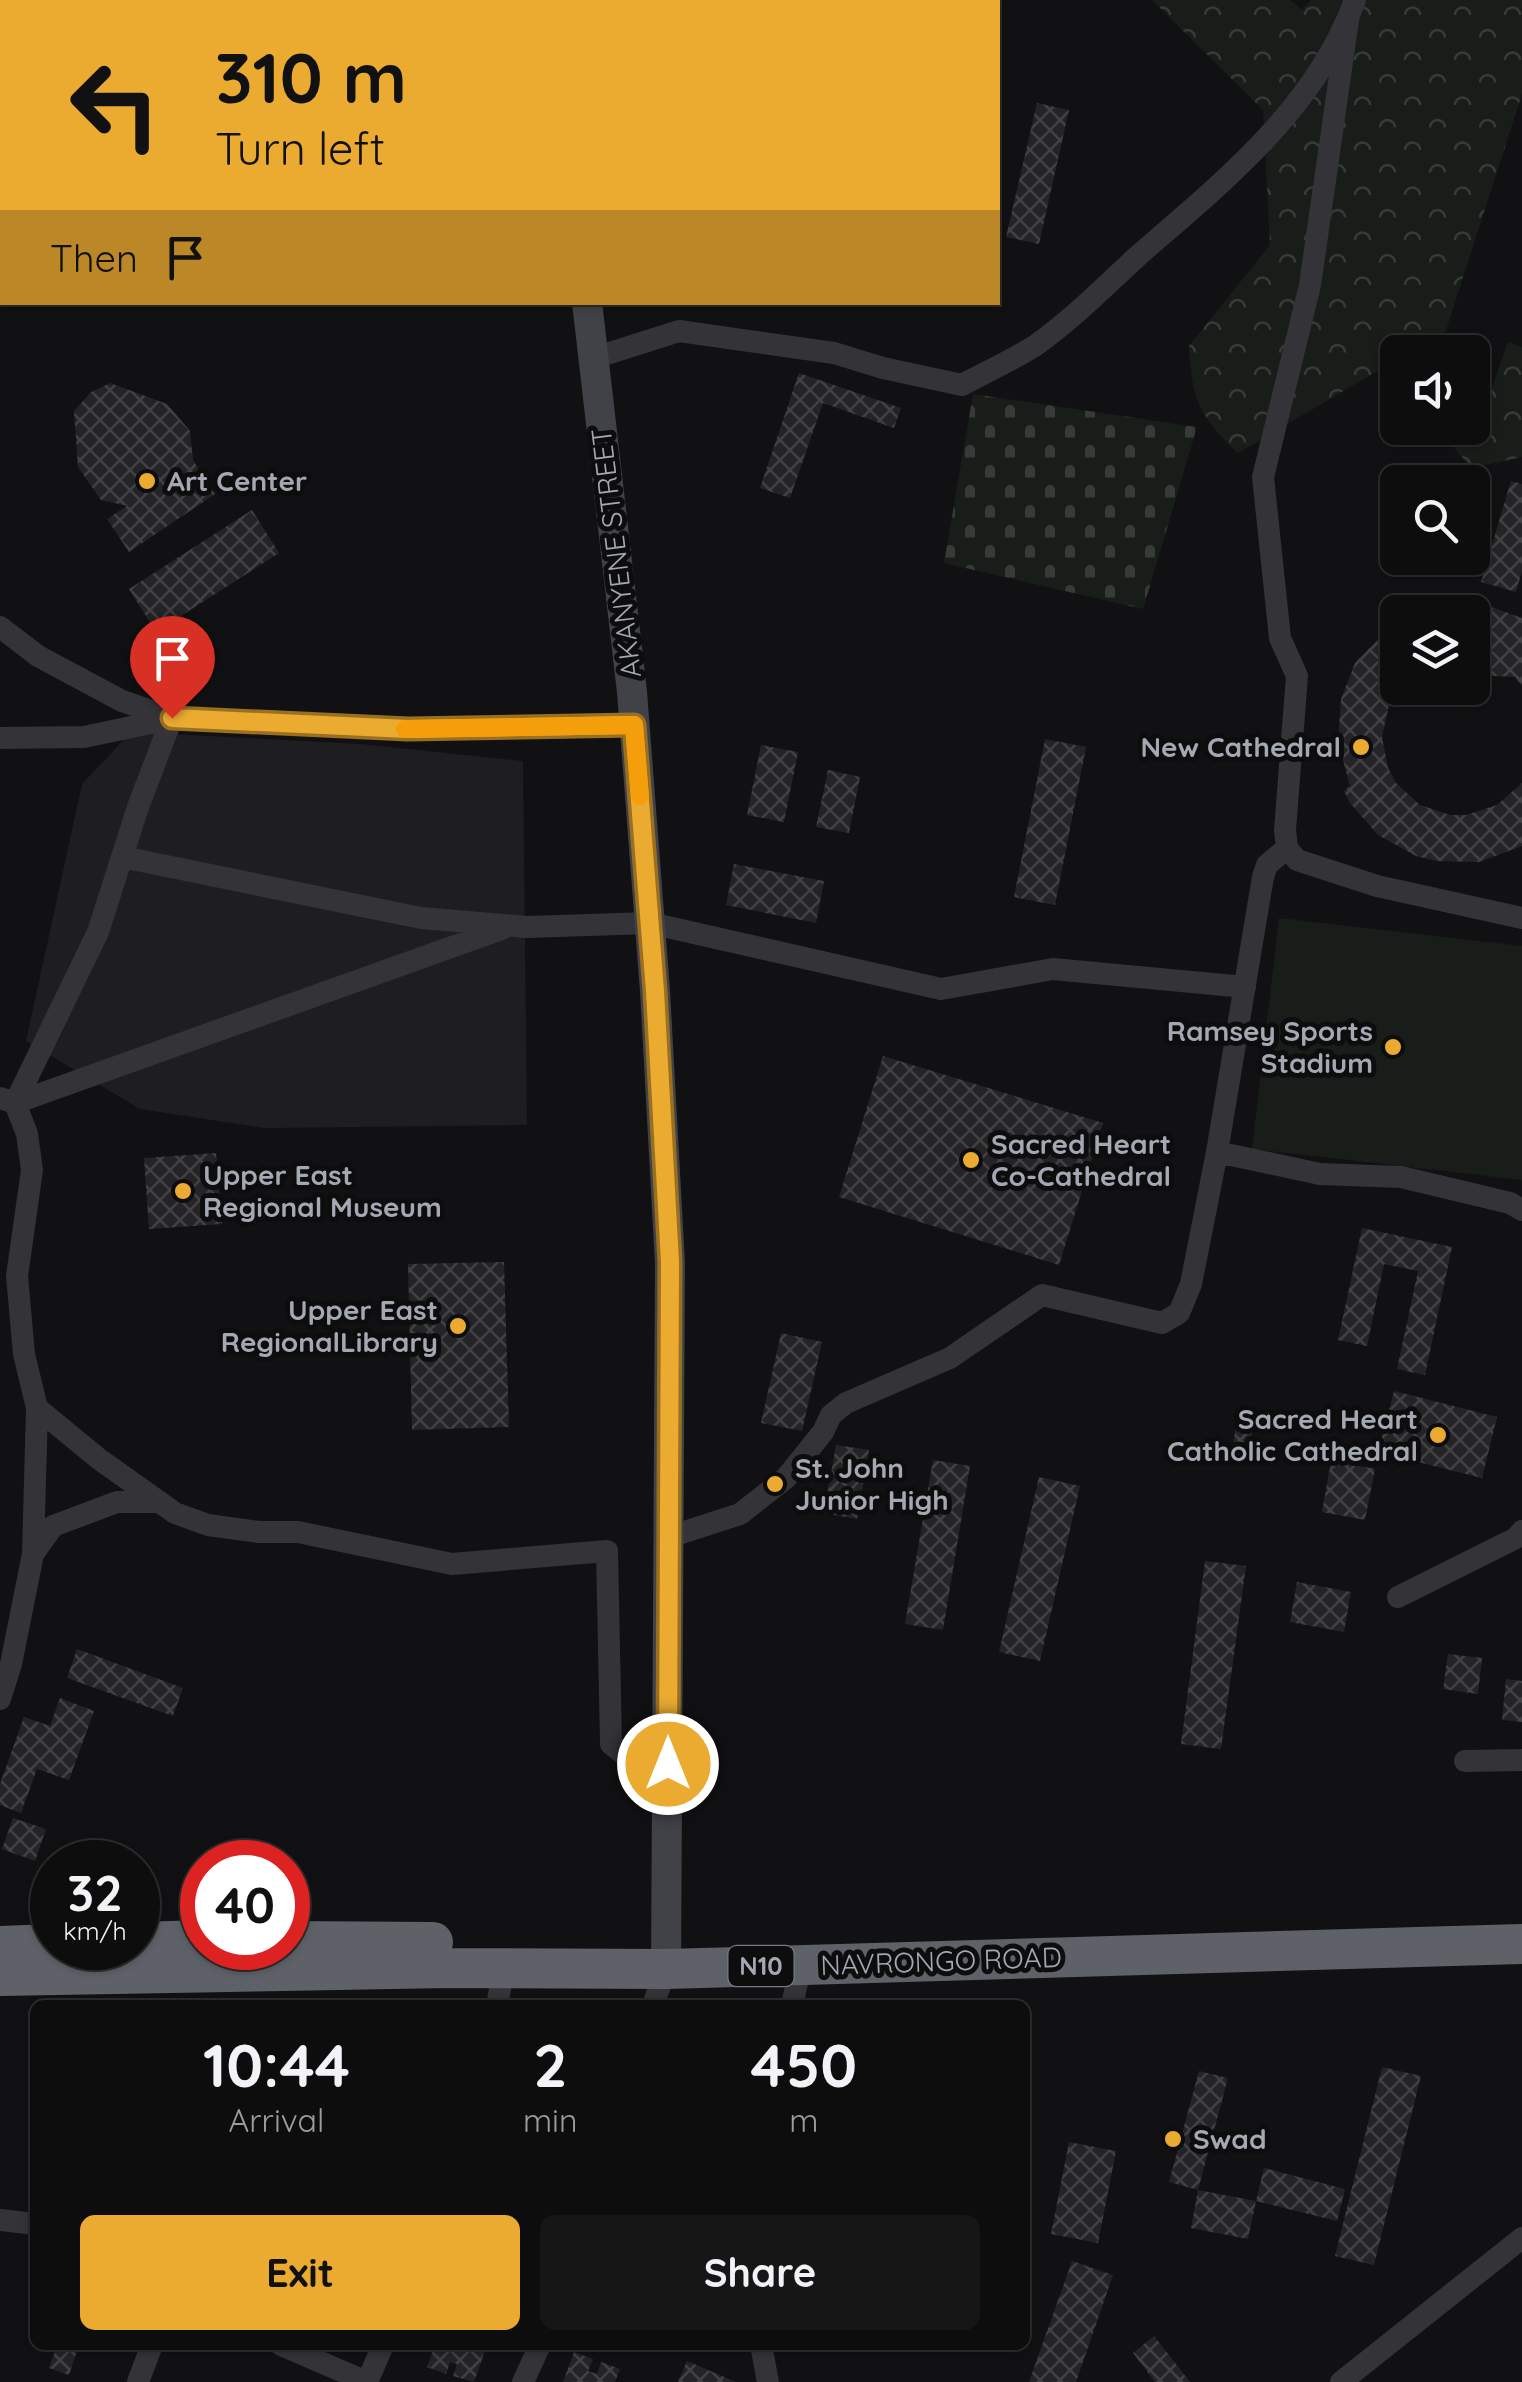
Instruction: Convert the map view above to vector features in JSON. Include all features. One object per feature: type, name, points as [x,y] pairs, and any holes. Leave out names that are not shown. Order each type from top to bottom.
[{"type":"highway","name":"NAVRONGO ROAD","points":[[0,1976],[501,1987],[662,1972],[1522,1918]]},
{"type":"highway","name":"NAVRONGO ROAD","points":[[310,1943],[662,1972],[1522,1944]]},
{"type":"highway","points":[[0,1946],[30,1945]]},
{"type":"street","points":[[594,358],[678,330],[834,353],[962,385],[1033,347],[1078,312],[1260,147],[1307,90],[1352,10]]},
{"type":"street","points":[[1352,10],[1310,285],[1263,477],[1280,638],[1297,676],[1286,848],[1298,860],[1377,886],[1522,918]]},
{"type":"street","name":"AKANYENE STREET","points":[[588,305],[634,725],[670,1262],[668,1764],[662,1972]]},
{"type":"street","points":[[0,627],[38,656],[122,701],[172,718]]},
{"type":"street","points":[[8,1100],[98,932],[172,718]]},
{"type":"street","points":[[0,738],[84,737],[172,718],[408,729],[634,725]]},
{"type":"street","points":[[669,1537],[740,1514],[786,1478],[823,1432],[831,1415],[846,1402],[950,1358],[1042,1295],[1162,1323],[1179,1313],[1191,1284],[1217,1152],[1263,877],[1286,848]]},
{"type":"street","points":[[122,857],[421,918],[512,926],[650,923],[941,988],[1053,968],[1245,987]]},
{"type":"street","points":[[8,1100],[512,926]]},
{"type":"street","points":[[0,1699],[33,1554],[37,1408],[24,1354],[17,1276],[32,1170],[27,1134],[8,1100]]},
{"type":"street","points":[[1217,1152],[1320,1174],[1401,1177],[1510,1203],[1522,1210]]},
{"type":"street","points":[[37,1408],[60,1430],[158,1502],[208,1525],[258,1532],[298,1532],[452,1564],[608,1551],[612,1744],[638,1766],[668,1764]]},
{"type":"street","points":[[33,1554],[53,1526],[117,1502],[158,1502]]},
{"type":"street","points":[[1398,1597],[1522,1532]]},
{"type":"street","points":[[1465,1762],[1522,1760]]},
{"type":"street","points":[[793,2000],[800,1966]]},
{"type":"street","points":[[0,2220],[30,2223]]},
{"type":"street","points":[[1341,2382],[1522,2238]]},
{"type":"street","points":[[138,2382],[150,2350]]},
{"type":"street","points":[[293,2350],[367,2382],[381,2350]]},
{"type":"street","points":[[523,2382],[538,2350]]},
{"type":"street","points":[[762,2350],[768,2382]]},
{"type":"shaded area","points":[[131,732],[361,744],[523,761],[527,1125],[264,1128],[140,1109],[26,1041],[82,784]]},
{"type":"green space","points":[[1152,0],[1290,0],[1302,10],[1311,0],[1522,0],[1522,94],[1444,335],[1380,335],[1380,370],[1238,453],[1214,429],[1200,406],[1192,380],[1189,346],[1270,245],[1263,110]]},
{"type":"green space","points":[[1508,342],[1522,347],[1522,457],[1469,465],[1452,445],[1490,445],[1490,394]]},
{"type":"green space","points":[[973,394],[1197,427],[1143,609],[944,563]]},
{"type":"green space","name":"Ramsey Sports Stadium","points":[[1279,918],[1522,946],[1522,1180],[1252,1149]]},
{"type":"building","points":[[1037,103],[1069,110],[1039,244],[1006,237]]},
{"type":"building","points":[[799,373],[901,408],[894,428],[823,403],[790,498],[760,488]]},
{"type":"building","name":"Art Center","points":[[110,383],[167,404],[190,431],[193,460],[215,494],[129,552],[107,519],[127,506],[101,500],[78,467],[74,411],[91,392]]},
{"type":"building","points":[[1511,481],[1522,484],[1522,571],[1516,592],[1481,582],[1483,575],[1490,575],[1490,552]]},
{"type":"building","points":[[252,510],[279,553],[156,632],[129,589]]},
{"type":"building","points":[[1490,607],[1522,618],[1522,686],[1515,677],[1490,676]]},
{"type":"building","name":"New Cathedral","points":[[1380,637],[1380,705],[1389,705],[1382,737],[1388,768],[1396,783],[1420,805],[1450,815],[1466,815],[1497,805],[1522,783],[1522,846],[1479,862],[1436,861],[1416,856],[1378,835],[1344,791],[1350,786],[1338,741],[1341,699],[1355,663]]},
{"type":"building","points":[[1045,739],[1086,747],[1055,905],[1014,897]]},
{"type":"building","points":[[761,745],[798,752],[784,822],[747,815]]},
{"type":"building","points":[[828,770],[860,777],[849,833],[816,827]]},
{"type":"building","points":[[734,864],[824,881],[816,923],[726,905]]},
{"type":"building","name":"Sacred Heart Co-Cathedral","points":[[883,1056],[1103,1123],[1059,1265],[839,1197]]},
{"type":"building","name":"Upper East Regional Museum","points":[[216,1153],[222,1224],[149,1229],[144,1158]]},
{"type":"building","points":[[1362,1228],[1452,1247],[1425,1375],[1397,1369],[1418,1271],[1384,1264],[1367,1346],[1338,1340]]},
{"type":"building","name":"Upper East RegionalLibrary","points":[[504,1262],[509,1427],[412,1430],[408,1264]]},
{"type":"building","points":[[781,1333],[822,1342],[802,1431],[761,1423]]},
{"type":"building","name":"Sacred Heart Catholic Cathedral","points":[[1394,1391],[1497,1417],[1482,1478],[1378,1452]]},
{"type":"building","points":[[1236,1423],[1253,1425],[1249,1459],[1232,1457]]},
{"type":"building","points":[[836,1445],[869,1450],[857,1519],[824,1513]]},
{"type":"building","points":[[933,1460],[970,1466],[943,1630],[905,1624]]},
{"type":"building","points":[[1331,1461],[1375,1469],[1365,1520],[1322,1512]]},
{"type":"building","points":[[1039,1477],[1080,1486],[1040,1661],[999,1652]]},
{"type":"building","points":[[1205,1561],[1246,1566],[1221,1749],[1181,1744]]},
{"type":"building","points":[[1297,1582],[1351,1592],[1344,1632],[1290,1622]]},
{"type":"building","points":[[77,1649],[183,1688],[173,1716],[67,1678]]},
{"type":"building","points":[[1448,1654],[1482,1658],[1478,1694],[1443,1689]]},
{"type":"building","points":[[1506,1679],[1522,1681],[1522,1722],[1502,1720]]},
{"type":"building","points":[[60,1698],[94,1711],[69,1780],[37,1769],[21,1813],[0,1805],[0,1784],[24,1717],[50,1726]]},
{"type":"building","points":[[13,1818],[46,1829],[42,1840],[30,1840],[30,1859],[2,1849]]},
{"type":"building","points":[[1382,2067],[1421,2076],[1374,2265],[1335,2256]]},
{"type":"building","points":[[1199,2071],[1228,2078],[1198,2190],[1169,2182]]},
{"type":"building","points":[[1069,2142],[1116,2151],[1098,2243],[1051,2234]]},
{"type":"building","points":[[1264,2168],[1345,2189],[1337,2221],[1256,2201]]},
{"type":"building","points":[[1198,2190],[1256,2201],[1248,2239],[1191,2228]]},
{"type":"building","points":[[1072,2261],[1113,2275],[1076,2382],[1029,2382]]},
{"type":"building","points":[[1154,2336],[1190,2382],[1155,2382],[1133,2353]]},
{"type":"building","points":[[55,2350],[77,2350],[69,2375],[49,2368]]},
{"type":"building","points":[[433,2350],[485,2350],[474,2382],[453,2376],[457,2364],[450,2362],[446,2374],[427,2367]]},
{"type":"building","points":[[574,2352],[593,2359],[588,2371],[597,2374],[601,2362],[620,2369],[615,2382],[563,2382]]},
{"type":"building","points":[[687,2361],[736,2382],[678,2382]]},
{"type":"slow traffic","points":[[405,729],[634,725],[640,796]]},
{"type":"place","name":"Art Center","points":[[147,481]]},
{"type":"place","name":"New Cathedral","points":[[1361,747]]},
{"type":"place","name":"Ramsey Sports Stadium","points":[[1393,1047]]},
{"type":"place","name":"Sacred Heart Co-Cathedral","points":[[971,1160]]},
{"type":"place","name":"Upper East Regional Museum","points":[[183,1191]]},
{"type":"place","name":"Upper East RegionalLibrary","points":[[458,1326]]},
{"type":"place","name":"Sacred Heart Catholic Cathedral","points":[[1438,1435]]},
{"type":"place","name":"St. John Junior High","points":[[775,1484]]},
{"type":"place","name":"Swad","points":[[1173,2139]]},
{"type":"route","points":[[172,718],[408,729],[634,725],[655,991],[670,1262],[668,1764]]}]
